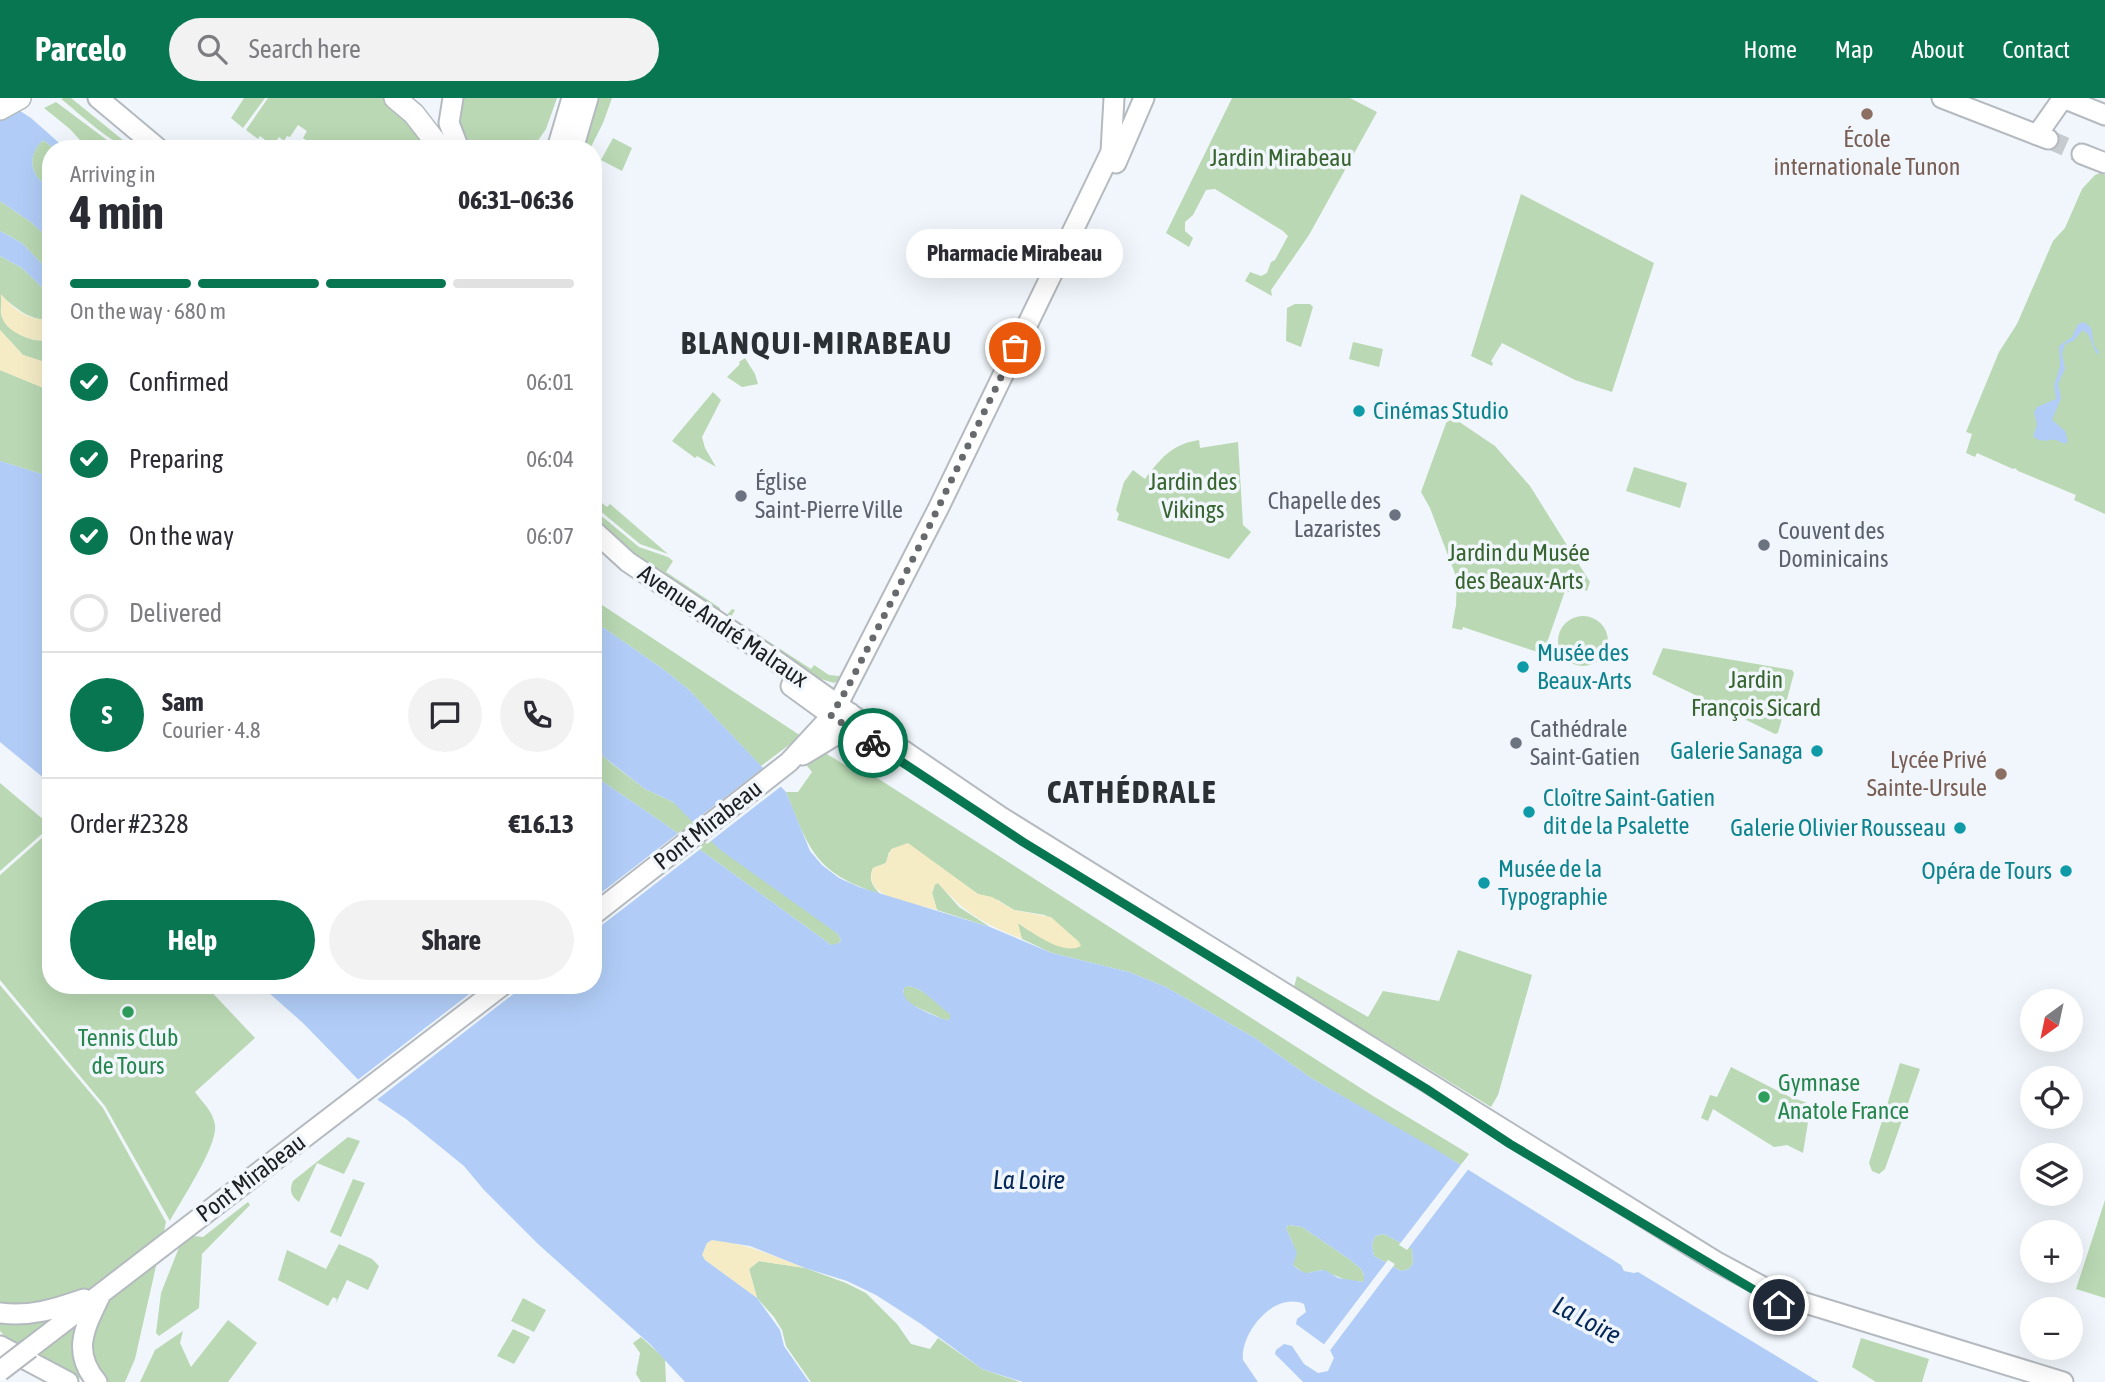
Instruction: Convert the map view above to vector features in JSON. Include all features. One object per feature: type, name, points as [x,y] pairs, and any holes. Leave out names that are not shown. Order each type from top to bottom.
[{"type":"highway","points":[[0,109],[20,98]]},
{"type":"highway","points":[[395,98],[414,114],[434,140]]},
{"type":"main road","points":[[98,98],[148,140]]},
{"type":"main road","points":[[453,98],[449,108],[449,122],[456,140]]},
{"type":"main road","points":[[559,140],[572,98]]},
{"type":"main road","points":[[576,140],[588,98]]},
{"type":"main road","points":[[837,720],[1094,189],[1112,144],[1114,98]]},
{"type":"main road","points":[[837,720],[989,423],[1118,160],[1144,98]]},
{"type":"main road","points":[[1942,98],[2042,137],[2063,98],[2105,115]]},
{"type":"main road","points":[[548,140],[565,121]]},
{"type":"main road","points":[[2082,154],[2105,163]]},
{"type":"main road","name":"Avenue André Malraux","points":[[602,538],[628,562],[837,720],[1001,817],[1633,1211],[1749,1280],[1786,1297],[2063,1382]]},
{"type":"main road","name":"Avenue André Malraux","points":[[602,554],[627,575],[764,665],[837,720],[1091,884],[1425,1088],[1510,1144],[1757,1293],[1779,1305],[1830,1322],[2044,1382]]},
{"type":"main road","name":"Pont Mirabeau","points":[[602,908],[789,762],[837,720]]},
{"type":"main road","name":"Pont Mirabeau","points":[[0,1371],[491,994]]},
{"type":"main road","points":[[0,1313],[23,1316],[51,1311],[101,1293]]},
{"type":"main road","points":[[97,1382],[88,1372],[83,1358],[82,1339],[101,1293]]},
{"type":"main road","points":[[0,1346],[68,1382]]},
{"type":"green space","points":[[71,98],[123,140],[113,140],[61,99]]},
{"type":"green space","points":[[244,98],[265,98],[243,128],[231,118]]},
{"type":"green space","points":[[268,98],[384,98],[391,103],[391,111],[396,106],[425,140],[306,140],[303,138],[307,131],[298,125],[285,140],[279,137],[277,140],[265,140],[260,136],[258,139],[246,130]]},
{"type":"green space","points":[[461,98],[557,98],[546,129],[538,140],[463,140],[456,109]]},
{"type":"green space","points":[[596,98],[612,98],[594,140],[584,140]]},
{"type":"green space","name":"Jardin Mirabeau","points":[[1232,98],[1350,98],[1377,112],[1309,235],[1271,290],[1272,296],[1245,281],[1250,272],[1261,276],[1267,273],[1288,236],[1215,189],[1206,190],[1193,215],[1185,222],[1185,231],[1193,238],[1189,247],[1166,233]]},
{"type":"green space","points":[[56,102],[107,140],[80,140],[44,108]]},
{"type":"green space","points":[[613,138],[632,148],[622,171],[602,158]]},
{"type":"green space","points":[[42,141],[42,182],[35,173],[32,160]]},
{"type":"green space","points":[[2100,173],[2105,175],[2105,514],[2074,500],[2076,495],[2015,468],[1977,453],[1975,457],[1966,453],[1972,434],[1966,432],[1999,352],[2017,324],[2053,241],[2065,228],[2082,189]]},
{"type":"green space","points":[[1521,194],[1654,263],[1612,392],[1575,380],[1502,343],[1491,361],[1492,366],[1471,356]]},
{"type":"green space","points":[[0,201],[42,232],[42,264],[22,243],[0,231]]},
{"type":"green space","points":[[0,256],[22,268],[42,287],[42,320],[30,316],[1,296],[1,312],[3,320],[13,330],[26,337],[42,340],[42,361],[23,355],[0,330]]},
{"type":"green space","points":[[1295,304],[1310,304],[1313,307],[1301,347],[1286,341],[1287,308]]},
{"type":"green space","points":[[1353,342],[1383,349],[1379,367],[1349,359]]},
{"type":"green space","points":[[745,358],[758,384],[742,387],[727,377]]},
{"type":"green space","points":[[0,370],[42,387],[42,474],[0,461]]},
{"type":"green space","points":[[713,392],[721,400],[702,437],[716,467],[697,456],[695,458],[672,441]]},
{"type":"green space","name":"Jardin du Musée des Beaux-Arts","points":[[1449,415],[1495,446],[1530,486],[1590,582],[1587,591],[1572,585],[1569,592],[1565,591],[1543,654],[1463,627],[1462,630],[1452,628],[1457,579],[1430,508],[1421,492]]},
{"type":"green space","name":"Jardin des Vikings","points":[[1199,440],[1200,448],[1238,442],[1243,525],[1251,532],[1229,559],[1117,520],[1119,514],[1116,510],[1124,482],[1133,470],[1145,479],[1174,449]]},
{"type":"green space","points":[[1634,467],[1687,483],[1680,508],[1626,491]]},
{"type":"green space","points":[[602,503],[607,507],[610,504],[668,554],[640,544],[602,512]]},
{"type":"green space","points":[[602,516],[639,547],[673,561],[666,572],[720,608],[719,617],[602,534]]},
{"type":"green space","points":[[602,605],[801,736],[761,766],[688,689],[604,628]]},
{"type":"green space","points":[[732,609],[735,610],[731,617],[811,669],[814,665],[829,675],[839,676],[840,680],[834,683],[821,679],[818,683],[726,616]]},
{"type":"green space","points":[[1583,616],[1601,623],[1608,641],[1601,659],[1583,666],[1565,659],[1558,641],[1565,623]]},
{"type":"green space","name":"Jardin François Sicard","points":[[1663,648],[1792,670],[1794,673],[1778,733],[1775,734],[1652,674]]},
{"type":"green space","points":[[825,753],[855,771],[860,767],[1373,1096],[1469,1154],[1461,1165],[1311,1078],[1255,1038],[1166,987],[1129,972],[1052,953],[1022,939],[1017,922],[1028,930],[1079,942],[1045,915],[1014,910],[998,900],[978,894],[923,855],[889,852],[886,863],[873,868],[871,876],[880,894],[842,878],[818,858],[809,845],[786,792],[798,792],[812,772],[807,766]]},
{"type":"green space","points":[[602,754],[645,789],[673,802],[838,934],[841,940],[837,945],[831,945],[602,781]]},
{"type":"green space","points":[[0,783],[42,818],[42,834],[0,871]]},
{"type":"green space","name":"Tennis Club de Tours","points":[[42,838],[42,994],[213,994],[255,1038],[195,1092],[212,1115],[214,1134],[198,1173],[170,1221],[105,1106],[0,980],[0,875]]},
{"type":"green space","points":[[938,883],[959,907],[990,927],[937,910],[932,893]]},
{"type":"green space","points":[[1458,950],[1532,975],[1498,1095],[1491,1107],[1294,987],[1297,976],[1368,1017],[1383,991],[1439,1001]]},
{"type":"green space","points":[[0,985],[103,1108],[166,1222],[135,1359],[125,1382],[93,1382],[81,1379],[10,1342],[0,1331]]},
{"type":"green space","points":[[908,986],[930,997],[950,1014],[951,1019],[945,1020],[910,1004],[903,997],[904,987]]},
{"type":"green space","points":[[1900,1063],[1920,1069],[1885,1169],[1879,1174],[1872,1171],[1869,1163]]},
{"type":"green space","points":[[1731,1067],[1790,1097],[1811,1104],[1803,1153],[1787,1145],[1774,1147],[1713,1109],[1708,1121],[1701,1118],[1710,1095],[1717,1097]]},
{"type":"green space","points":[[348,1137],[360,1141],[344,1174],[317,1163],[299,1202],[294,1198],[291,1188],[293,1181]]},
{"type":"green space","points":[[353,1179],[365,1183],[341,1237],[330,1232]]},
{"type":"green space","points":[[2105,1200],[2105,1298],[2076,1289],[2078,1283],[2083,1283],[2083,1268]]},
{"type":"green space","points":[[248,1202],[250,1205],[202,1254],[199,1308],[159,1336],[156,1333],[161,1293],[184,1235],[203,1237]]},
{"type":"green space","points":[[1288,1225],[1302,1227],[1349,1259],[1361,1269],[1364,1282],[1346,1280],[1321,1270],[1305,1274],[1293,1265],[1293,1244],[1286,1228]]},
{"type":"green space","points":[[1384,1234],[1412,1249],[1413,1263],[1409,1269],[1401,1271],[1374,1256],[1372,1245],[1375,1236]]},
{"type":"green space","points":[[339,1244],[372,1259],[379,1266],[368,1290],[347,1280],[335,1305],[337,1299],[333,1297],[328,1306],[278,1280],[287,1250],[326,1269]]},
{"type":"green space","points":[[759,1261],[805,1268],[846,1283],[866,1293],[897,1324],[911,1344],[930,1349],[938,1338],[982,1369],[1020,1382],[811,1382],[786,1346],[782,1330],[774,1317],[757,1298],[749,1269]]},
{"type":"green space","points":[[523,1298],[546,1310],[534,1332],[511,1321]]},
{"type":"green space","points":[[228,1320],[257,1343],[228,1382],[140,1382],[155,1350],[183,1331],[180,1343],[191,1367]]},
{"type":"green space","points":[[513,1329],[530,1337],[514,1364],[497,1356]]},
{"type":"green space","points":[[641,1337],[665,1359],[666,1382],[641,1382],[636,1374],[640,1353],[633,1343]]},
{"type":"green space","points":[[1861,1338],[1929,1359],[1922,1382],[1876,1382],[1852,1367]]},
{"type":"sand","points":[[1,294],[23,313],[42,319],[42,340],[27,338],[14,331],[4,322]]},
{"type":"sand","points":[[0,330],[23,355],[42,361],[42,387],[0,370]]},
{"type":"sand","points":[[908,843],[978,894],[992,897],[1014,910],[1051,917],[1081,946],[1057,946],[1018,923],[1022,939],[1009,934],[966,910],[938,883],[932,893],[937,910],[882,893],[871,878],[873,868],[886,863],[891,849]]},
{"type":"sand","points":[[712,1240],[748,1247],[805,1268],[759,1261],[749,1269],[757,1298],[705,1260],[702,1255],[707,1243]]},
{"type":"water","points":[[0,98],[31,118],[56,140],[42,140],[32,160],[35,173],[42,182],[42,232],[0,201]]},
{"type":"water","points":[[0,231],[22,243],[42,264],[42,287],[22,268],[0,256]]},
{"type":"water","points":[[2084,322],[2091,328],[2094,345],[2099,352],[2097,355],[2088,334],[2083,330],[2073,341],[2065,344],[2062,353],[2065,369],[2058,384],[2061,398],[2052,420],[2065,431],[2068,441],[2065,444],[2056,440],[2039,440],[2033,436],[2037,425],[2034,412],[2037,407],[2056,399],[2054,386],[2060,366],[2059,346],[2072,337],[2078,324]]},
{"type":"water","points":[[0,461],[42,474],[42,777],[0,742]]},
{"type":"water","name":"La Loire","points":[[602,627],[688,689],[786,792],[810,851],[839,878],[859,887],[990,927],[1052,953],[1129,972],[1166,987],[1255,1038],[1311,1078],[1435,1149],[1621,1265],[1624,1271],[1638,1272],[1819,1382],[1303,1382],[1275,1354],[1276,1350],[1284,1344],[1292,1346],[1304,1364],[1318,1373],[1328,1371],[1334,1358],[1329,1348],[1296,1324],[1297,1319],[1306,1312],[1304,1304],[1293,1302],[1281,1303],[1271,1309],[1261,1317],[1247,1338],[1243,1360],[1258,1382],[1023,1382],[982,1369],[921,1324],[876,1295],[847,1281],[750,1246],[712,1240],[707,1243],[702,1255],[705,1260],[757,1298],[780,1330],[784,1346],[809,1382],[685,1382],[651,1345],[538,1244],[464,1166],[378,1100],[303,1023],[270,994],[602,994],[602,781],[831,945],[839,943],[841,940],[838,934],[719,849],[673,802],[645,789],[604,757]],"holes":[[[904,988],[914,988],[950,1014],[950,1019],[945,1020],[911,1004],[906,999]],[[1288,1225],[1302,1227],[1349,1259],[1361,1269],[1364,1282],[1338,1278],[1325,1270],[1308,1273],[1298,1269],[1293,1265],[1297,1253],[1286,1228]],[[1384,1234],[1412,1249],[1413,1263],[1409,1269],[1401,1271],[1374,1256],[1372,1245],[1375,1236]]]},
{"type":"pier","points":[[766,766],[784,784],[707,844],[689,825]]},
{"type":"pier","points":[[681,831],[703,847],[602,925],[602,892]]},
{"type":"pier","points":[[469,994],[513,994],[374,1102],[355,1082]]},
{"type":"pier","points":[[1463,1162],[1470,1167],[1407,1250],[1399,1245]]},
{"type":"pier","points":[[1388,1260],[1395,1264],[1328,1353],[1322,1347]]},
{"type":"tunnel","points":[[2048,139],[2082,154]]},
{"type":"way so far","points":[[873,743],[831,716],[926,533],[1015,348]]},
{"type":"place","name":"École internationale Tunon","points":[[1867,114]]},
{"type":"place","name":"Pharmacie Mirabeau","points":[[1015,348]]},
{"type":"place","name":"Cinémas Studio","points":[[1359,411]]},
{"type":"place","name":"Église Saint-Pierre Ville","points":[[741,496]]},
{"type":"place","name":"Chapelle des Lazaristes","points":[[1395,515]]},
{"type":"place","name":"Couvent des Dominicains","points":[[1764,545]]},
{"type":"place","name":"Musée des Beaux-Arts","points":[[1523,667]]},
{"type":"place","name":"Cathédrale Saint-Gatien","points":[[1516,743]]},
{"type":"place","name":"Galerie Sanaga","points":[[1817,751]]},
{"type":"place","name":"Lycée Privé Sainte-Ursule","points":[[2001,774]]},
{"type":"place","name":"Cloître Saint-Gatien dit de la Psalette","points":[[1529,812]]},
{"type":"place","name":"Galerie Olivier Rousseau","points":[[1960,828]]},
{"type":"place","name":"Opéra de Tours","points":[[2066,871]]},
{"type":"place","name":"Musée de la Typographie","points":[[1484,883]]},
{"type":"place","name":"Tennis Club de Tours","points":[[128,1012]]},
{"type":"place","name":"Gymnase Anatole France","points":[[1764,1097]]},
{"type":"district","name":"BLANQUI-MIRABEAU","points":[[817,343]]},
{"type":"district","name":"CATHÉDRALE","points":[[1132,792]]},
{"type":"route","points":[[873,743],[1023,842],[1425,1088],[1604,1202],[1779,1305]]}]
